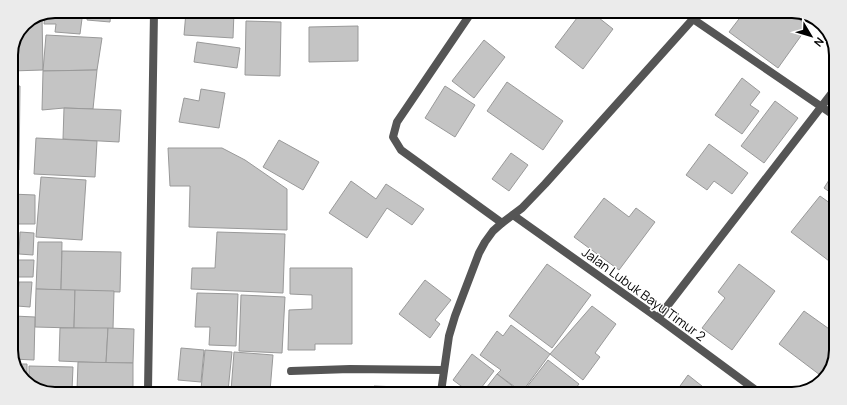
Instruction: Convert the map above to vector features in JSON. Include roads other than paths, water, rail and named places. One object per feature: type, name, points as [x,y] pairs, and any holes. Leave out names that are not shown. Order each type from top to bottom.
[{"type":"street","points":[[148,387],[154,18]]},
{"type":"street","points":[[468,18],[397,122],[393,137],[401,150],[502,223]]},
{"type":"street","points":[[441,387],[449,336],[455,316],[479,253],[485,242],[502,223],[522,208],[545,184],[693,18]]},
{"type":"street","points":[[695,18],[829,112]]},
{"type":"street","points":[[658,318],[829,97]]},
{"type":"street","name":"Jalan Lubuk Bayu Timur 2","points":[[513,215],[658,318],[752,387]]},
{"type":"street","points":[[291,371],[350,369],[443,370]]}]
